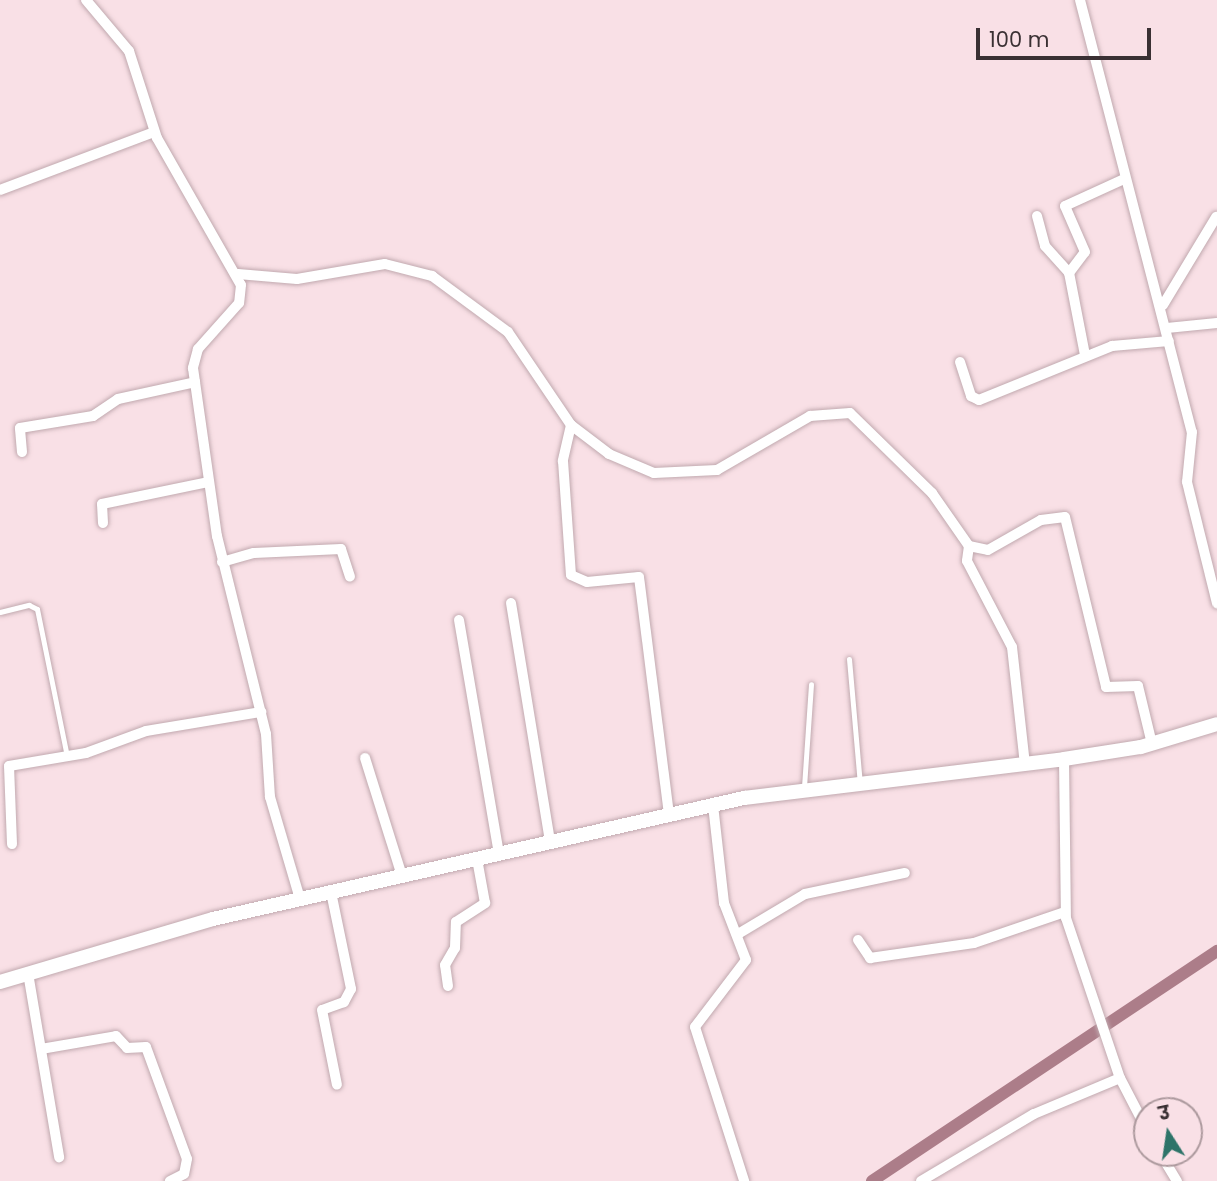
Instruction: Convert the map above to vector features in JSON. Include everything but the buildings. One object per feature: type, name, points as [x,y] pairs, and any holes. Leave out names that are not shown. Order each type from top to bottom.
[{"type":"main road","points":[[0,982],[331,892],[713,805],[803,790],[1064,760],[1152,744],[1217,724]]},
{"type":"street","points":[[86,0],[129,51],[154,132],[240,283],[239,303],[198,349],[195,382],[222,562],[261,712],[270,797],[300,900]]},
{"type":"street","points":[[1080,0],[1125,179],[1163,305],[1193,438],[1186,482],[1217,603]]},
{"type":"street","points":[[0,190],[154,132]]},
{"type":"street","points":[[1069,274],[1085,252],[1066,204],[1125,179]]},
{"type":"street","points":[[1037,216],[1045,246],[1069,274],[1085,355]]},
{"type":"street","points":[[1163,305],[1216,217]]},
{"type":"street","points":[[240,283],[297,279],[386,264],[432,276],[508,332],[571,425],[632,466],[696,474],[734,462],[810,416],[850,412],[932,493],[968,550],[1012,647],[1025,764]]},
{"type":"street","points":[[1167,328],[1217,323]]},
{"type":"street","points":[[960,362],[971,396],[979,400],[1085,355],[1169,341]]},
{"type":"street","points":[[22,452],[20,428],[93,416],[118,399],[195,382]]},
{"type":"street","points":[[571,425],[563,461],[571,575],[587,582],[639,577],[669,815]]},
{"type":"street","points":[[103,523],[102,504],[208,482]]},
{"type":"street","points":[[968,550],[988,550],[1041,520],[1065,517],[1106,687],[1138,686],[1152,744]]},
{"type":"street","points":[[222,562],[254,552],[341,549],[350,577]]},
{"type":"street","points":[[511,603],[550,842]]},
{"type":"street","points":[[459,620],[499,854]]},
{"type":"street","points":[[12,844],[8,768],[66,756],[146,731],[261,712]]},
{"type":"street","points":[[365,758],[402,876]]},
{"type":"street","points":[[1064,760],[1065,912],[1098,1018],[1120,1078],[1133,1103]]},
{"type":"street","points":[[713,805],[724,903],[738,934],[744,967],[695,1027],[744,1181]]},
{"type":"street","points":[[448,986],[445,965],[455,948],[456,922],[485,903],[477,859]]},
{"type":"street","points":[[738,934],[801,896],[905,873]]},
{"type":"street","points":[[331,892],[351,983],[347,999],[322,1010],[337,1085]]},
{"type":"street","points":[[858,940],[870,958],[974,943],[1065,912]]},
{"type":"street","points":[[28,973],[59,1157]]},
{"type":"street","points":[[41,1049],[116,1036],[127,1048],[146,1047],[187,1159],[184,1174],[170,1181]]},
{"type":"street","points":[[921,1181],[1034,1114],[1120,1078]]},
{"type":"lane","points":[[0,612],[29,605],[37,609],[66,756]]},
{"type":"lane","points":[[849,659],[860,783]]},
{"type":"lane","points":[[803,790],[811,684]]},
{"type":"waterway","points":[[872,1181],[1217,951]]}]
